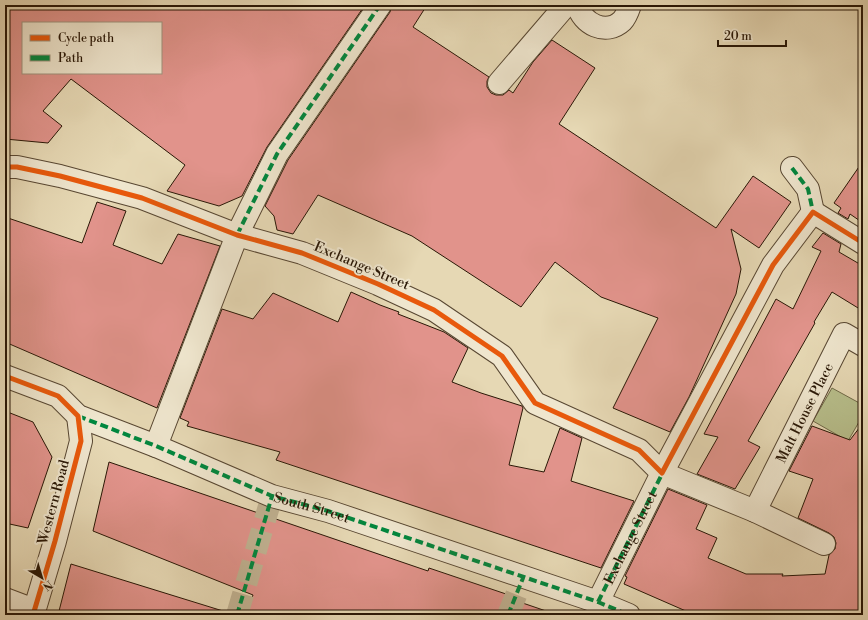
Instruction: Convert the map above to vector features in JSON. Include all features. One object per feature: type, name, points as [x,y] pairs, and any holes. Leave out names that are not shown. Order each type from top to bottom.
[{"type":"street","points":[[156,446],[237,235],[277,154],[380,5]]},
{"type":"street","points":[[499,83],[566,5]]},
{"type":"street","points":[[578,5],[579,11],[584,19],[594,26],[606,28],[613,27],[621,22],[627,15],[630,5]]},
{"type":"street","name":"Exchange Street","points":[[5,167],[17,167],[60,176],[142,198],[237,235],[302,253],[378,284],[434,310],[502,356],[535,402],[639,450],[662,473],[755,511],[824,544]]},
{"type":"street","points":[[792,168],[808,189],[813,212],[863,243]]},
{"type":"street","points":[[662,473],[773,265],[813,212]]},
{"type":"street","name":"Malt House Place","points":[[755,511],[844,334],[863,345]]},
{"type":"street","name":"South Street","points":[[5,376],[58,396],[78,416],[156,446],[272,496],[328,511],[598,602],[630,615]]},
{"type":"street","name":"Western Road","points":[[34,613],[55,541],[81,441],[78,416]]},
{"type":"street","name":"Exchange Street","points":[[598,602],[662,473]]},
{"type":"street","points":[[5,599],[34,613]]},
{"type":"green space","points":[[832,388],[863,405],[863,415],[848,441],[813,421]]},
{"type":"building","points":[[5,5],[365,5],[267,147],[242,196],[219,206],[167,191],[185,165],[71,79],[43,111],[62,126],[48,143],[5,139]]},
{"type":"building","points":[[392,5],[427,5],[413,27],[489,77],[487,87],[491,93],[496,95],[503,95],[509,90],[513,93],[533,62],[552,40],[595,68],[559,124],[716,228],[753,176],[791,202],[759,248],[731,229],[741,269],[736,294],[689,397],[670,432],[613,408],[658,318],[601,297],[555,262],[521,307],[412,236],[318,195],[293,234],[277,230],[274,216],[265,206],[288,160],[390,12]]},
{"type":"building","points":[[863,161],[863,223],[850,214],[848,219],[838,213],[841,208],[834,203]]},
{"type":"building","points":[[97,202],[126,211],[113,245],[162,264],[178,234],[220,246],[157,408],[5,342],[5,217],[82,243]]},
{"type":"building","points":[[823,233],[841,244],[839,252],[863,266],[863,311],[832,292],[748,441],[760,447],[735,489],[697,474],[718,437],[704,434],[776,299],[793,309],[821,251],[812,247]]},
{"type":"building","points":[[351,292],[399,312],[398,314],[444,332],[468,348],[452,382],[522,406],[523,408],[509,465],[544,472],[560,428],[582,438],[571,481],[634,501],[601,568],[276,460],[280,452],[187,426],[189,422],[180,418],[222,309],[253,319],[273,293],[338,322]]},
{"type":"building","points":[[5,411],[33,422],[52,457],[28,528],[5,523]]},
{"type":"building","points":[[863,423],[863,615],[695,615],[624,584],[627,577],[625,576],[668,489],[707,505],[696,529],[717,538],[708,558],[746,574],[783,574],[782,576],[825,574],[829,555],[835,549],[836,543],[834,537],[829,533],[798,518],[813,479],[789,471],[812,426],[850,440]]},
{"type":"building","points":[[109,462],[428,571],[429,568],[506,594],[505,597],[549,612],[549,615],[246,615],[253,595],[93,531]]},
{"type":"building","points":[[71,564],[223,611],[222,615],[58,615]]},
{"type":"tunnel","points":[[237,615],[272,496]]},
{"type":"tunnel","points":[[508,615],[523,578]]},
{"type":"marked path","points":[[237,235],[277,154],[380,5]]},
{"type":"marked path","points":[[792,168],[808,189],[813,212]]},
{"type":"marked path","points":[[78,416],[156,446],[272,496],[328,511],[598,602],[629,615]]},
{"type":"marked path","points":[[598,602],[664,470]]},
{"type":"marked path","points":[[237,615],[272,496]]},
{"type":"marked path","points":[[508,615],[523,578]]},
{"type":"cycle path","points":[[5,167],[17,167],[60,176],[142,198],[237,235],[302,253],[378,284],[434,310],[502,356],[535,403],[639,450],[662,473],[773,265],[813,212],[863,243]]},
{"type":"cycle path","points":[[5,376],[58,396],[78,416],[81,441],[55,541],[33,615]]}]
